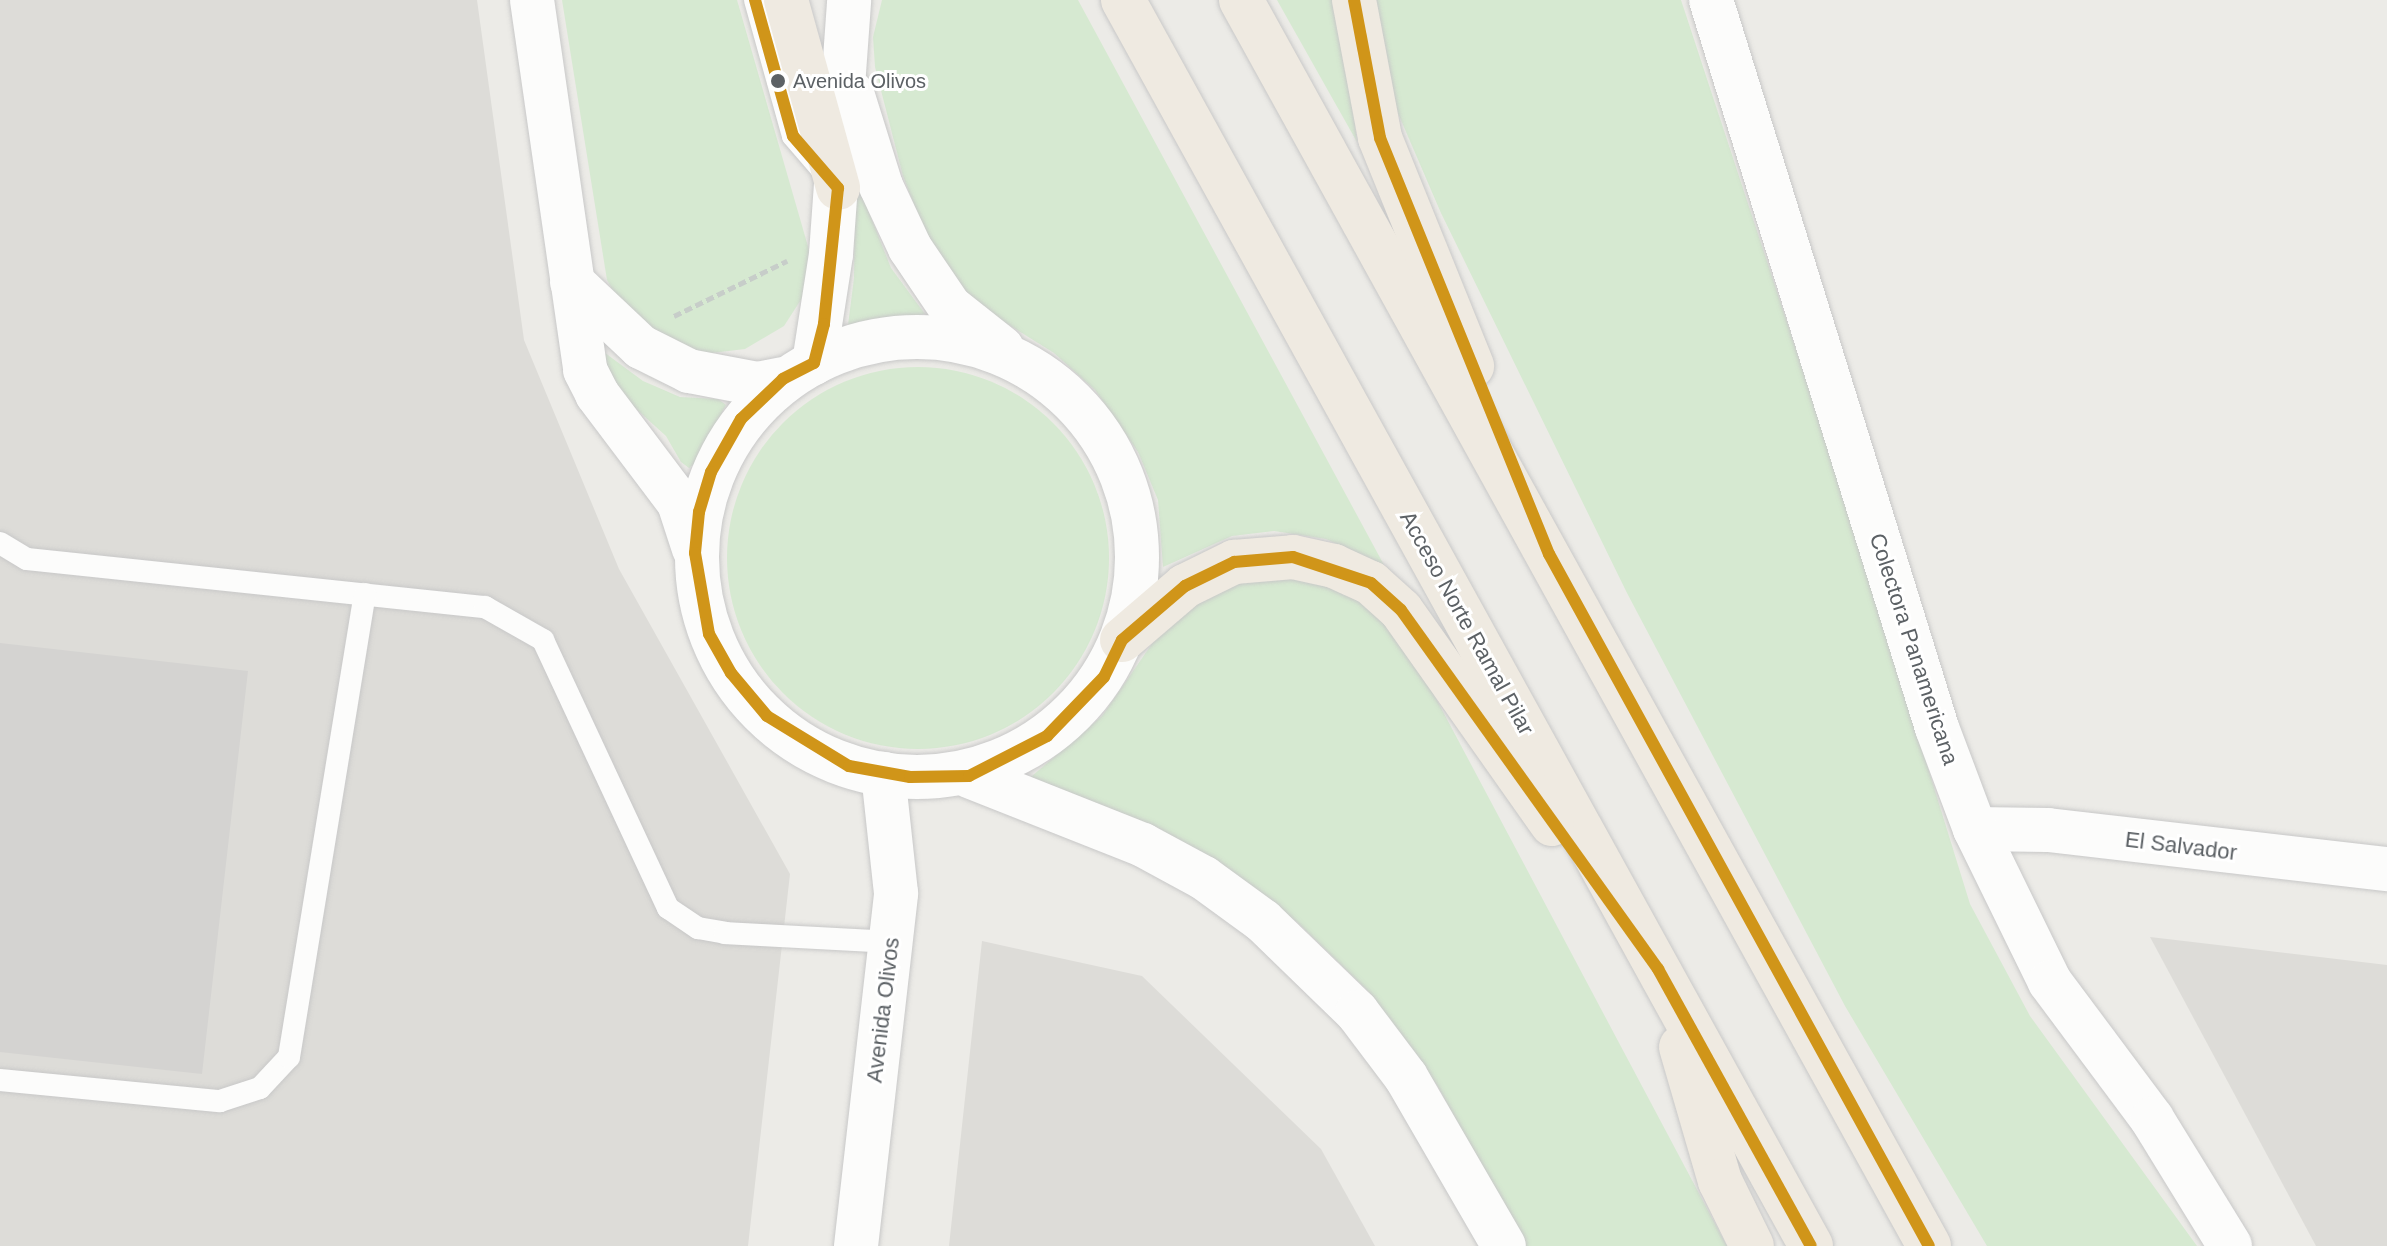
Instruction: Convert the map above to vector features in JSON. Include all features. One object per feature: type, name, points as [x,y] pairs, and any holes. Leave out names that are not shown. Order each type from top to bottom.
[{"type":"highway","points":[[786,0],[838,188]]},
{"type":"highway","name":"Acceso Norte Ramal Pilar","points":[[1123,0],[1811,1246]]},
{"type":"highway","points":[[1241,0],[1929,1246]]},
{"type":"highway","points":[[1354,0],[1380,138],[1549,554]]},
{"type":"highway","points":[[1122,640],[1185,586],[1234,562],[1293,557],[1371,583],[1401,610],[1658,969],[1720,1181],[1752,1246]]},
{"type":"highway","points":[[1856,1114],[1945,1246]]},
{"type":"street","points":[[532,0],[585,370],[597,394],[679,503],[695,553],[709,634],[731,673],[767,716],[819,752],[883,774],[946,779],[969,776],[1047,736],[1078,709],[1104,677],[1122,640],[1136,589],[1137,536],[1125,484],[1101,437],[1067,396],[950,307],[910,248],[881,186],[844,67]]},
{"type":"street","points":[[695,553],[699,512],[724,445],[741,419],[798,371],[824,324],[838,188],[849,0]]},
{"type":"street","name":"Colectora Panamericana","points":[[1711,0],[1937,728],[1975,829],[2050,982],[2152,1119],[2230,1246]]},
{"type":"street","points":[[572,282],[641,347],[689,371],[757,384],[865,344],[920,338],[974,345],[1027,366]]},
{"type":"street","name":"Avenida Olivos","points":[[856,1246],[896,893],[883,774]]},
{"type":"street","points":[[969,776],[1143,845],[1204,878],[1263,921],[1357,1012],[1406,1077],[1504,1246]]},
{"type":"street","name":"El Salvador","points":[[1975,829],[2048,830],[2387,869]]},
{"type":"lane","points":[[755,0],[793,136],[838,188]]},
{"type":"lane","points":[[0,543],[27,559],[485,607],[543,640],[668,908],[698,928],[891,942]]},
{"type":"lane","points":[[0,1080],[220,1101],[260,1088],[289,1057],[365,594]]},
{"type":"path","points":[[659,323],[796,257]]},
{"type":"shaded area","points":[[0,0],[477,0],[524,340],[619,569],[790,874],[748,1246],[0,1246]]},
{"type":"shaded area","points":[[2150,937],[2387,965],[2387,1246],[2316,1246]]},
{"type":"shaded area","points":[[982,941],[1142,976],[1321,1149],[1375,1246],[949,1246]]},
{"type":"green space","points":[[562,0],[737,0],[809,250],[804,295],[784,326],[745,349],[703,354],[627,316],[607,280]]},
{"type":"green space","points":[[882,0],[1078,0],[1384,565],[1326,539],[1274,531],[1232,536],[1163,567],[1158,500],[1138,452],[1095,390],[1054,353],[961,295],[928,241],[903,176],[875,67],[873,37]]},
{"type":"green space","points":[[1277,0],[1340,0],[1357,142]]},
{"type":"green space","points":[[1376,0],[1681,0],[1838,477],[1970,904],[2030,1016],[2197,1246],[1987,1246],[1845,1006],[1627,593],[1441,213],[1391,97]]},
{"type":"green space","points":[[855,177],[891,268],[925,314],[848,325],[854,278]]},
{"type":"green space","points":[[597,347],[643,381],[680,397],[718,399],[726,405],[695,463],[689,468],[681,462],[666,436],[623,397]]},
{"type":"green space","points":[[918,367],[955,371],[991,382],[1024,400],[1053,423],[1076,452],[1094,485],[1105,521],[1109,558],[1105,595],[1094,631],[1076,664],[1053,693],[1024,716],[991,734],[955,745],[918,749],[881,745],[845,734],[812,716],[783,693],[760,664],[742,631],[731,595],[727,558],[731,521],[742,485],[760,452],[783,423],[812,400],[845,382],[881,371]]},
{"type":"green space","points":[[1304,573],[1360,595],[1407,644],[1727,1246],[1525,1246],[1437,1085],[1370,993],[1297,922],[1206,859],[1025,782],[1102,716],[1174,612],[1254,577]]},
{"type":"building","points":[[0,643],[248,671],[202,1074],[0,1052]]},
{"type":"transit line","points":[[755,0],[793,136],[838,188],[824,324],[814,363],[783,379],[741,419],[711,472],[699,512],[695,553],[709,634],[731,673],[767,716],[849,766],[910,777],[969,776],[1047,736],[1104,677],[1122,640],[1185,586],[1234,562],[1293,557],[1371,583],[1401,610],[1658,969],[1811,1246]]},
{"type":"transit line","points":[[1354,0],[1380,138],[1549,554],[1929,1246]]},
{"type":"place","name":"Avenida Olivos","points":[[778,81]]}]
